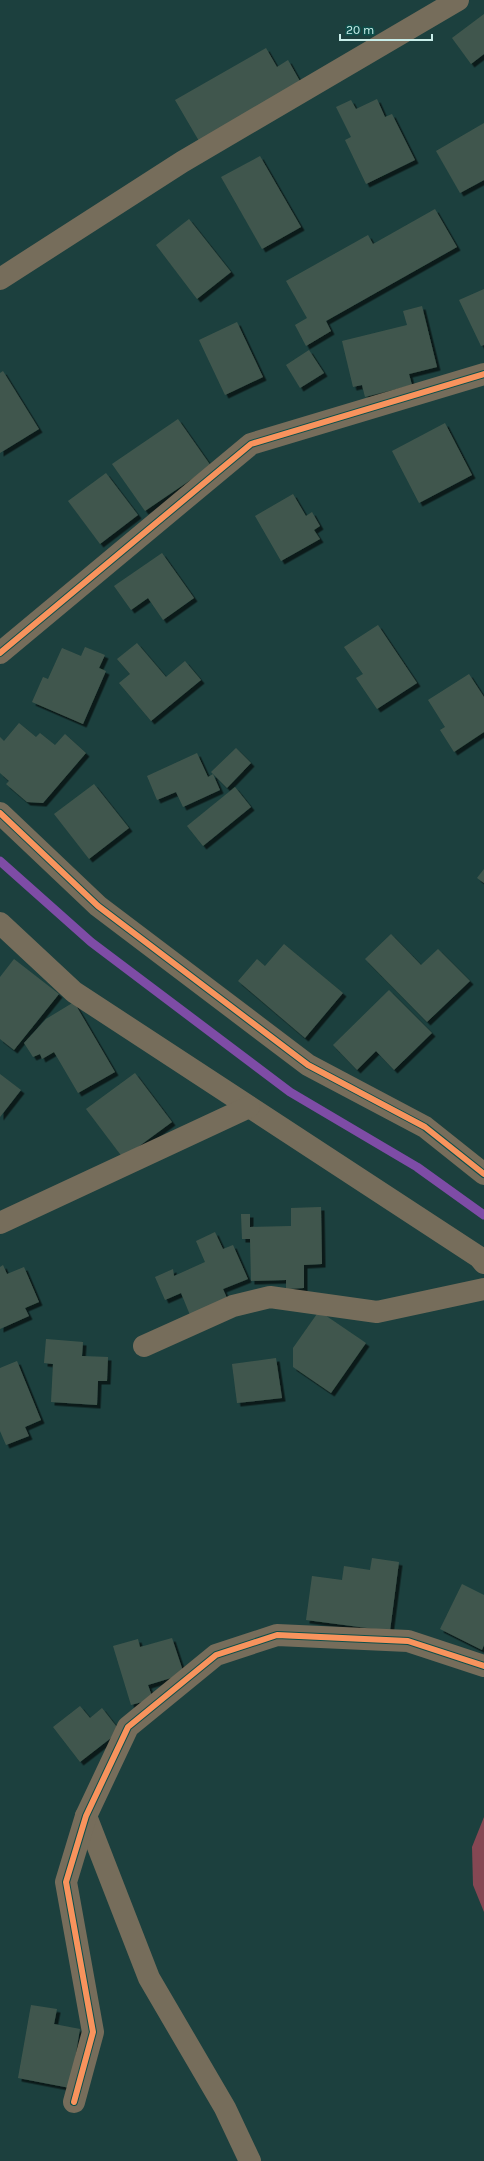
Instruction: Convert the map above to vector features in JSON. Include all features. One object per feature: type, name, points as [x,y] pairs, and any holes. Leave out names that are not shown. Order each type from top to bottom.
[{"type":"street","points":[[0,279],[182,162],[458,0]]},
{"type":"street","points":[[0,653],[251,444],[484,374]]},
{"type":"street","points":[[0,813],[98,906],[308,1064],[425,1128],[484,1174]]},
{"type":"street","points":[[0,923],[74,992],[479,1257],[484,1263]]},
{"type":"street","points":[[0,1223],[249,1107]]},
{"type":"street","points":[[144,1346],[232,1306],[270,1297],[377,1312],[484,1289]]},
{"type":"street","points":[[74,2102],[93,2032],[66,1882],[86,1816],[128,1727],[216,1655],[277,1635],[408,1640],[484,1666]]},
{"type":"street","points":[[86,1816],[149,1978],[225,2108],[250,2161]]},
{"type":"shaded area","points":[[484,1817],[484,1912],[473,1885],[472,1847]]},
{"type":"building","points":[[484,14],[484,54],[471,64],[452,38]]},
{"type":"building","points":[[266,48],[277,67],[288,60],[301,83],[199,141],[175,100]]},
{"type":"building","points":[[377,99],[385,117],[392,114],[415,160],[366,184],[345,140],[351,137],[336,107],[351,100],[356,109]]},
{"type":"building","points":[[484,123],[484,180],[460,193],[436,151]]},
{"type":"building","points":[[260,156],[301,227],[262,249],[221,177]]},
{"type":"building","points":[[435,209],[457,247],[326,321],[331,331],[306,346],[295,325],[307,318],[286,281],[368,235],[373,244]]},
{"type":"building","points":[[189,219],[231,272],[197,299],[156,245]]},
{"type":"building","points":[[484,289],[484,345],[481,346],[459,300]]},
{"type":"building","points":[[422,306],[437,367],[409,374],[412,385],[365,397],[362,385],[353,387],[342,341],[407,325],[403,311]]},
{"type":"building","points":[[237,322],[263,377],[225,395],[199,340]]},
{"type":"building","points":[[309,350],[324,373],[300,388],[286,365]]},
{"type":"building","points":[[3,371],[39,429],[0,453],[0,373]]},
{"type":"building","points":[[178,419],[211,466],[145,511],[112,464]]},
{"type":"building","points":[[445,423],[472,475],[419,503],[392,451]]},
{"type":"building","points":[[106,473],[138,515],[100,544],[68,501]]},
{"type":"building","points":[[293,494],[306,516],[312,512],[320,526],[314,530],[320,539],[281,561],[255,516]]},
{"type":"building","points":[[162,553],[194,598],[163,620],[148,598],[131,610],[114,586]]},
{"type":"building","points":[[378,625],[417,683],[377,709],[356,678],[363,674],[344,647]]},
{"type":"building","points":[[137,643],[166,677],[185,661],[201,680],[151,721],[119,683],[130,674],[117,659]]},
{"type":"building","points":[[85,647],[105,655],[99,668],[106,671],[83,724],[32,702],[43,677],[48,679],[62,648],[81,656]]},
{"type":"building","points":[[469,674],[484,697],[484,732],[454,752],[440,730],[445,727],[428,700]]},
{"type":"building","points":[[19,723],[36,737],[40,733],[55,745],[65,734],[86,753],[43,803],[27,802],[6,784],[9,781],[0,773],[0,737],[4,741]]},
{"type":"building","points":[[236,748],[251,763],[227,788],[211,772]]},
{"type":"building","points":[[197,753],[208,777],[213,774],[220,790],[183,807],[176,792],[157,800],[147,776]]},
{"type":"building","points":[[94,784],[129,828],[89,859],[54,814]]},
{"type":"building","points":[[235,787],[251,807],[203,846],[187,826]]},
{"type":"building","points":[[484,869],[484,883],[477,878]]},
{"type":"building","points":[[391,934],[421,965],[438,949],[470,981],[427,1022],[365,959]]},
{"type":"building","points":[[284,944],[343,993],[305,1038],[238,981],[257,959],[265,966]]},
{"type":"building","points":[[14,959],[59,994],[14,1050],[0,1039],[0,977]]},
{"type":"building","points":[[389,990],[432,1033],[394,1070],[376,1051],[357,1070],[333,1045]]},
{"type":"building","points":[[74,1002],[115,1072],[78,1093],[54,1052],[42,1059],[40,1054],[33,1057],[24,1043],[46,1019]]},
{"type":"building","points":[[135,1073],[172,1122],[123,1158],[86,1109]]},
{"type":"building","points":[[0,1074],[21,1090],[0,1117]]},
{"type":"building","points":[[321,1207],[322,1264],[304,1265],[304,1288],[286,1289],[286,1280],[251,1281],[250,1239],[242,1239],[241,1214],[250,1214],[250,1227],[291,1226],[291,1208]]},
{"type":"building","points":[[215,1232],[223,1249],[233,1245],[248,1279],[223,1289],[227,1298],[190,1315],[181,1293],[165,1300],[155,1277],[173,1269],[174,1276],[205,1262],[196,1241]]},
{"type":"building","points":[[3,1265],[7,1274],[24,1267],[39,1302],[25,1308],[29,1316],[0,1329],[0,1267]]},
{"type":"building","points":[[319,1311],[366,1343],[331,1393],[293,1367],[293,1348]]},
{"type":"building","points":[[46,1339],[83,1342],[82,1356],[108,1357],[107,1381],[98,1381],[97,1405],[51,1402],[53,1364],[44,1363]]},
{"type":"building","points":[[276,1358],[282,1398],[237,1403],[232,1364]]},
{"type":"building","points":[[17,1361],[41,1420],[25,1427],[29,1436],[6,1445],[0,1431],[0,1368]]},
{"type":"building","points":[[372,1558],[399,1562],[390,1631],[306,1620],[312,1576],[342,1580],[344,1566],[370,1570]]},
{"type":"building","points":[[462,1584],[484,1595],[484,1645],[482,1650],[440,1629]]},
{"type":"building","points":[[172,1638],[184,1674],[148,1685],[153,1699],[131,1705],[113,1646],[138,1639],[140,1647]]},
{"type":"building","points":[[80,1706],[90,1718],[102,1708],[120,1731],[80,1762],[53,1727]]},
{"type":"building","points":[[31,2005],[57,2009],[54,2024],[80,2029],[70,2088],[18,2078]]},
{"type":"waterway","points":[[0,861],[91,942],[290,1092],[417,1167],[484,1215]]},
{"type":"cycle path","points":[[0,653],[251,444],[484,374]]},
{"type":"cycle path","points":[[0,813],[98,906],[308,1065],[425,1127],[484,1174]]},
{"type":"cycle path","points":[[74,2102],[93,2032],[66,1882],[86,1816],[128,1727],[216,1655],[277,1635],[408,1641],[484,1666]]}]
